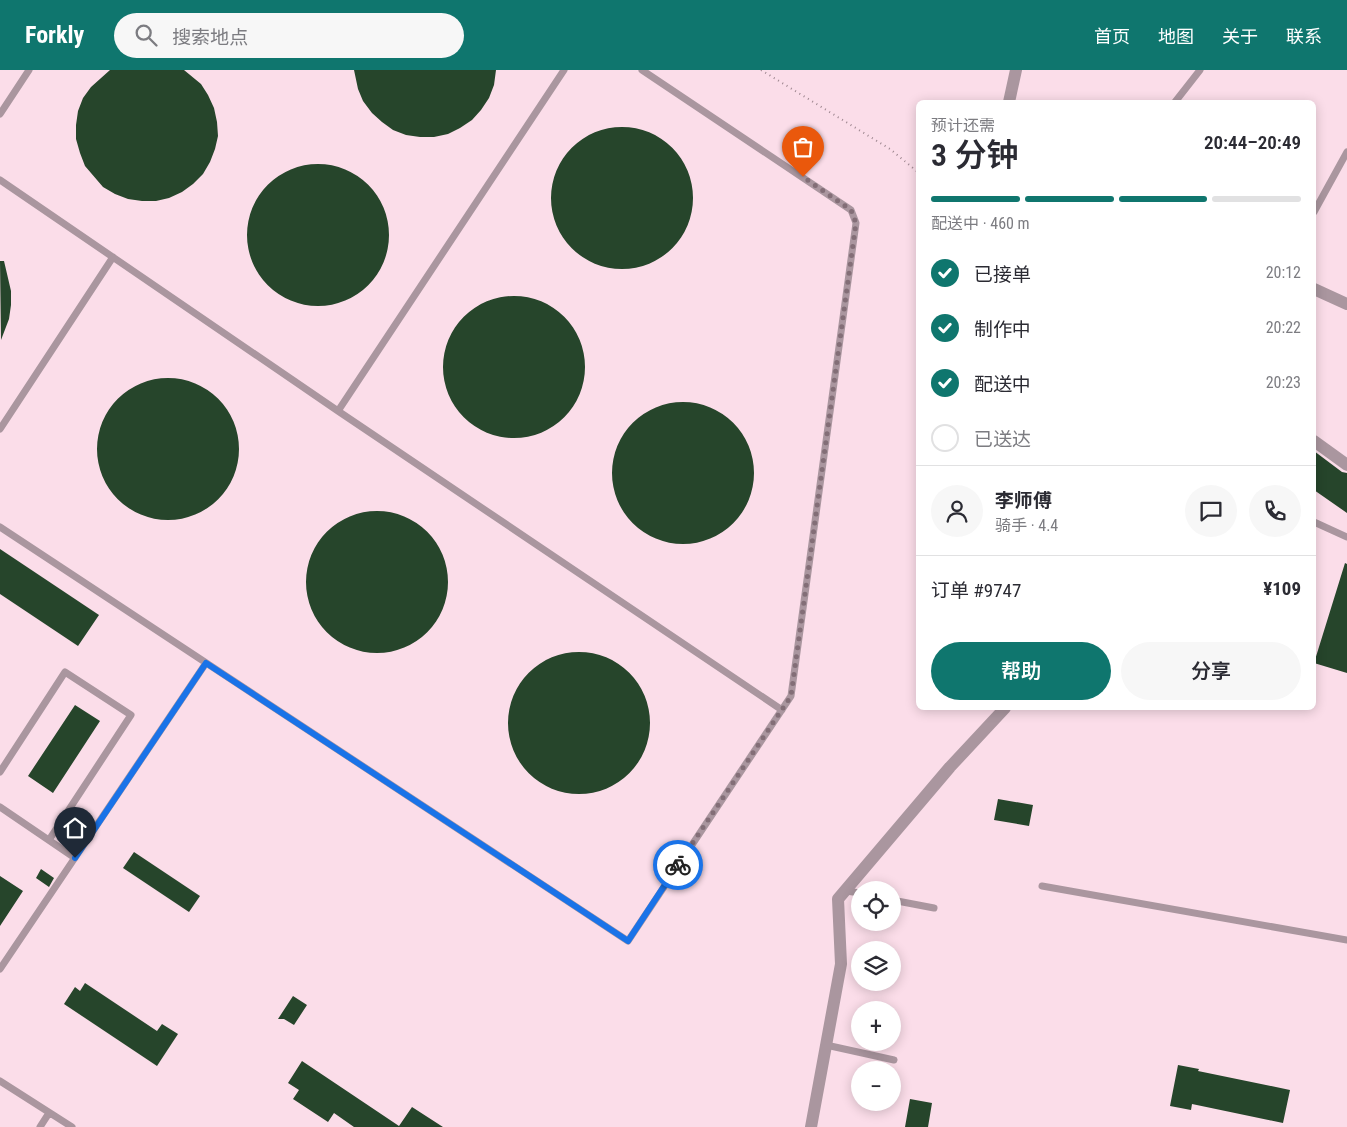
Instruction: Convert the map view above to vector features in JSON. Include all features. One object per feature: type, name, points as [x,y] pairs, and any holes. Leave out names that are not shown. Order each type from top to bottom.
[{"type":"street","points":[[1009,100],[1016,70]]},
{"type":"street","points":[[1316,290],[1347,304]]},
{"type":"street","points":[[1316,442],[1347,465]]},
{"type":"street","points":[[811,1127],[842,964],[838,898],[846,891],[950,767],[1003,710]]},
{"type":"lane","points":[[0,114],[29,70]]},
{"type":"lane","points":[[338,411],[564,70]]},
{"type":"lane","points":[[0,527],[628,941],[791,696],[856,223],[851,210],[642,70]]},
{"type":"lane","points":[[1176,100],[1200,70]]},
{"type":"lane","points":[[1316,208],[1347,152]]},
{"type":"lane","points":[[0,180],[338,411],[782,710]]},
{"type":"lane","points":[[0,429],[113,257]]},
{"type":"lane","points":[[1316,523],[1347,537]]},
{"type":"lane","points":[[0,970],[206,663]]},
{"type":"lane","points":[[0,772],[65,672],[131,715],[49,840]]},
{"type":"lane","points":[[0,808],[75,858]]},
{"type":"lane","points":[[1042,886],[1347,940]]},
{"type":"lane","points":[[846,891],[851,892]]},
{"type":"lane","points":[[901,902],[934,908]]},
{"type":"lane","points":[[826,1045],[894,1060]]},
{"type":"lane","points":[[0,1081],[72,1127]]},
{"type":"lane","points":[[40,1127],[49,1113]]},
{"type":"path","points":[[762,70],[890,149],[916,171]]},
{"type":"building","points":[[110,70],[184,70],[201,84],[208,95],[214,108],[217,122],[218,136],[215,149],[203,174],[182,192],[156,201],[128,199],[103,187],[85,166],[76,139],[78,111],[83,98],[91,87]]},
{"type":"building","points":[[354,70],[496,70],[494,85],[489,98],[472,120],[448,134],[420,137],[406,135],[393,130],[372,113],[363,101]]},
{"type":"building","points":[[622,127],[636,128],[649,133],[661,139],[672,148],[681,159],[687,171],[692,184],[692,212],[687,225],[681,237],[672,248],[661,257],[649,263],[636,268],[622,269],[608,268],[595,263],[583,257],[572,248],[563,237],[557,225],[552,212],[551,198],[552,184],[557,171],[563,159],[572,148],[583,139],[595,133],[608,128]]},
{"type":"building","points":[[318,164],[332,165],[345,170],[357,176],[368,185],[377,196],[383,208],[388,221],[388,249],[383,262],[377,274],[368,285],[357,294],[345,300],[332,305],[318,306],[304,305],[291,300],[279,294],[268,285],[259,274],[253,262],[248,249],[247,235],[248,221],[253,208],[259,196],[268,185],[279,176],[291,170],[304,165]]},
{"type":"building","points":[[0,261],[4,261],[11,291],[9,319],[1,340]]},
{"type":"building","points":[[514,296],[541,302],[553,308],[564,317],[573,328],[579,340],[585,367],[579,394],[573,406],[564,417],[553,426],[541,432],[514,438],[487,432],[475,426],[464,417],[455,406],[449,394],[443,367],[449,340],[455,328],[464,317],[475,308],[487,302]]},
{"type":"building","points":[[168,378],[195,384],[207,390],[218,399],[227,410],[233,422],[239,449],[233,476],[227,488],[218,499],[207,508],[195,514],[168,520],[141,514],[129,508],[118,499],[109,488],[103,476],[97,449],[103,422],[109,410],[118,399],[129,390],[141,384]]},
{"type":"building","points":[[683,402],[710,408],[722,414],[733,423],[742,434],[748,446],[754,473],[748,500],[742,512],[733,523],[722,532],[710,538],[683,544],[656,538],[644,532],[633,523],[624,512],[618,500],[612,473],[618,446],[624,434],[633,423],[644,414],[656,408]]},
{"type":"building","points":[[1316,452],[1342,472],[1347,473],[1347,513],[1316,491]]},
{"type":"building","points":[[377,511],[404,517],[416,523],[427,532],[436,543],[442,555],[448,582],[442,609],[436,621],[427,632],[416,641],[404,647],[377,653],[350,647],[338,641],[327,632],[318,621],[312,609],[306,582],[312,555],[318,543],[327,532],[338,523],[350,517]]},
{"type":"building","points":[[0,549],[99,615],[78,646],[0,594]]},
{"type":"building","points":[[1345,563],[1347,564],[1347,673],[1316,664],[1316,657]]},
{"type":"building","points":[[579,652],[593,653],[606,658],[618,664],[629,673],[638,684],[644,696],[649,709],[649,737],[644,750],[638,762],[629,773],[618,782],[606,788],[593,793],[579,794],[565,793],[552,788],[540,782],[529,773],[520,762],[514,750],[509,737],[508,723],[509,709],[514,696],[520,684],[529,673],[540,664],[552,658],[565,653]]},
{"type":"building","points":[[75,705],[100,721],[53,793],[28,776]]},
{"type":"building","points":[[998,799],[1033,805],[1029,826],[994,820]]},
{"type":"building","points":[[134,852],[200,896],[189,912],[123,868]]},
{"type":"building","points":[[41,869],[54,878],[49,887],[36,878]]},
{"type":"building","points":[[0,876],[23,891],[0,926]]},
{"type":"building","points":[[85,983],[157,1031],[162,1024],[178,1034],[157,1066],[64,1004],[75,987],[80,991]]},
{"type":"building","points":[[293,996],[307,1005],[294,1025],[284,1019],[278,1019]]},
{"type":"building","points":[[302,1061],[399,1126],[412,1107],[443,1127],[354,1127],[334,1113],[328,1122],[293,1099],[299,1090],[288,1083]]},
{"type":"building","points":[[1178,1065],[1290,1090],[1283,1123],[1192,1104],[1191,1110],[1170,1106]]},
{"type":"building","points":[[910,1099],[932,1103],[928,1127],[905,1127]]},
{"type":"way so far","points":[[678,865],[791,696],[856,223],[851,210],[803,177]]},
{"type":"route","points":[[75,858],[206,663],[628,941],[678,865]]}]
